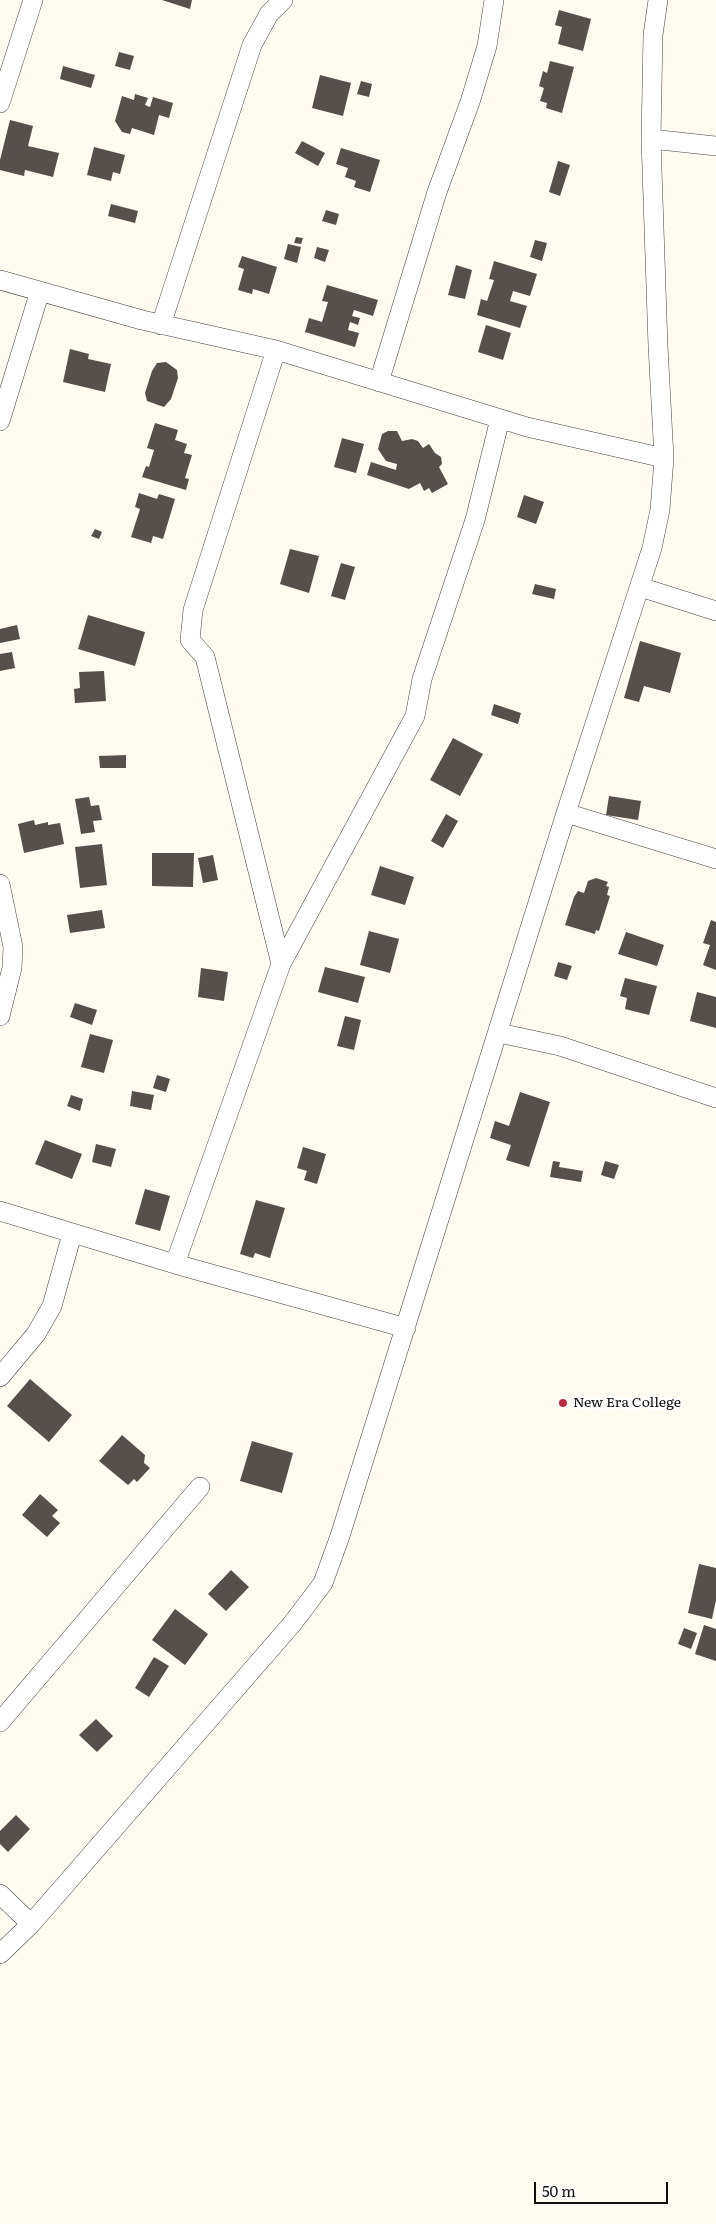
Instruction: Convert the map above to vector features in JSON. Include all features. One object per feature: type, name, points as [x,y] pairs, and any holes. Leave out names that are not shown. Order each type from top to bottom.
[{"type":"street","points":[[0,103],[34,0]]},
{"type":"street","points":[[161,324],[252,45],[269,14],[283,0]]},
{"type":"street","points":[[379,382],[437,192],[470,102],[487,46],[494,0]]},
{"type":"street","points":[[0,1954],[31,1924],[292,1624],[323,1583],[340,1536],[499,1033],[566,813],[640,587],[652,548],[660,510],[664,458],[651,140],[653,35],[658,0]]},
{"type":"street","points":[[651,140],[716,146]]},
{"type":"street","points":[[0,280],[161,324],[276,350],[527,427],[664,458]]},
{"type":"street","points":[[0,421],[40,291]]},
{"type":"street","points":[[276,350],[193,610],[190,640],[205,657],[281,964]]},
{"type":"street","points":[[175,1264],[281,964],[415,716],[425,670],[475,520],[500,419]]},
{"type":"street","points":[[640,587],[716,611]]},
{"type":"street","points":[[566,813],[716,859]]},
{"type":"street","points":[[0,884],[13,947],[12,968],[0,1016]]},
{"type":"street","points":[[499,1033],[560,1046],[716,1098]]},
{"type":"street","points":[[0,1211],[175,1264],[406,1328]]},
{"type":"street","points":[[0,1377],[36,1334],[52,1306],[72,1234]]},
{"type":"street","points":[[0,1722],[200,1488]]},
{"type":"street","points":[[0,1894],[31,1924]]},
{"type":"building","points":[[162,0],[192,0],[190,9]]},
{"type":"building","points":[[559,10],[591,19],[583,51],[558,44],[562,27],[555,25]]},
{"type":"building","points":[[119,52],[134,56],[130,70],[115,66]]},
{"type":"building","points":[[550,61],[574,67],[562,113],[546,108],[547,103],[540,101],[544,88],[539,86],[543,71],[547,73]]},
{"type":"building","points":[[63,66],[95,75],[91,88],[60,79]]},
{"type":"building","points":[[320,75],[351,83],[343,116],[312,108]]},
{"type":"building","points":[[361,81],[372,84],[369,97],[357,94]]},
{"type":"building","points":[[135,94],[148,98],[145,105],[150,107],[153,97],[173,103],[169,118],[159,115],[154,135],[132,128],[130,134],[122,132],[115,121],[122,96],[134,100]]},
{"type":"building","points":[[10,120],[33,126],[28,146],[59,153],[53,177],[25,170],[24,176],[0,170],[0,160]]},
{"type":"building","points":[[302,141],[325,153],[318,166],[295,153]]},
{"type":"building","points":[[94,147],[125,155],[120,174],[113,172],[111,181],[87,175]]},
{"type":"building","points":[[341,148],[380,160],[370,192],[354,187],[356,181],[345,177],[348,168],[336,164]]},
{"type":"building","points":[[558,161],[570,165],[560,196],[549,192]]},
{"type":"building","points":[[111,204],[138,211],[135,223],[108,216]]},
{"type":"building","points":[[326,210],[339,214],[336,225],[322,221]]},
{"type":"building","points":[[296,237],[303,238],[301,244],[294,243]]},
{"type":"building","points":[[535,240],[547,243],[542,261],[530,257]]},
{"type":"building","points":[[288,244],[301,247],[297,263],[284,259]]},
{"type":"building","points":[[317,247],[329,250],[325,262],[314,258]]},
{"type":"building","points":[[242,256],[277,267],[269,294],[253,289],[252,294],[238,290],[244,269],[238,267]]},
{"type":"building","points":[[494,261],[537,274],[530,296],[513,291],[510,301],[527,306],[520,328],[477,315],[481,299],[487,301],[494,280],[489,279]]},
{"type":"building","points":[[456,265],[472,270],[465,299],[448,295]]},
{"type":"building","points":[[327,285],[378,300],[373,316],[354,310],[352,316],[360,318],[358,325],[350,322],[348,330],[359,333],[355,347],[305,332],[309,318],[322,322],[328,302],[322,301]]},
{"type":"building","points":[[486,325],[511,333],[503,360],[478,352]]},
{"type":"building","points":[[70,349],[89,354],[88,359],[111,364],[105,392],[63,382]]},
{"type":"building","points":[[166,362],[177,370],[178,378],[171,399],[164,407],[147,401],[145,393],[152,371],[157,363]]},
{"type":"building","points":[[155,423],[178,430],[175,440],[187,444],[184,453],[192,455],[185,478],[189,479],[186,490],[142,477],[146,466],[149,467],[154,450],[147,448]]},
{"type":"building","points":[[388,431],[397,431],[402,441],[412,439],[418,441],[423,448],[429,444],[435,453],[441,457],[442,464],[439,467],[448,484],[432,493],[429,488],[424,491],[420,483],[409,489],[367,475],[371,462],[396,470],[397,464],[386,461],[378,449],[382,434]]},
{"type":"building","points":[[342,438],[364,444],[356,473],[334,467]]},
{"type":"building","points":[[139,493],[157,499],[159,494],[175,499],[163,539],[153,536],[151,543],[131,537],[140,509],[135,507]]},
{"type":"building","points":[[524,495],[544,502],[536,524],[517,517]]},
{"type":"building","points":[[95,529],[102,532],[99,539],[91,536]]},
{"type":"building","points":[[290,549],[319,556],[309,593],[280,584]]},
{"type":"building","points":[[341,563],[355,567],[345,600],[331,596]]},
{"type":"building","points":[[535,584],[556,589],[554,599],[532,594]]},
{"type":"building","points":[[88,615],[145,632],[135,666],[78,649]]},
{"type":"building","points":[[17,625],[20,639],[0,643],[0,629]]},
{"type":"building","points":[[640,641],[681,653],[670,693],[644,686],[639,702],[624,698]]},
{"type":"building","points":[[12,652],[15,668],[0,671],[0,654]]},
{"type":"building","points":[[104,671],[106,701],[75,703],[74,689],[80,688],[79,672]]},
{"type":"building","points":[[494,704],[521,713],[518,724],[491,715]]},
{"type":"building","points":[[453,738],[483,754],[460,796],[430,780]]},
{"type":"building","points":[[126,755],[126,768],[100,768],[99,756]]},
{"type":"building","points":[[609,796],[641,801],[638,820],[606,815]]},
{"type":"building","points":[[89,797],[91,806],[99,805],[102,820],[93,821],[95,832],[81,834],[75,799]]},
{"type":"building","points":[[446,814],[458,821],[443,848],[431,841]]},
{"type":"building","points":[[34,820],[35,825],[48,822],[48,825],[60,823],[64,844],[24,853],[18,824]]},
{"type":"building","points":[[102,844],[107,885],[80,888],[75,847]]},
{"type":"building","points":[[152,853],[194,853],[193,887],[152,886]]},
{"type":"building","points":[[213,855],[218,880],[203,883],[198,858]]},
{"type":"building","points":[[380,866],[414,877],[405,905],[371,895]]},
{"type":"building","points":[[596,878],[608,882],[606,886],[609,887],[607,895],[610,896],[599,931],[596,930],[595,934],[565,925],[574,897],[578,891],[584,893],[588,881]]},
{"type":"building","points":[[102,910],[105,928],[70,933],[67,915]]},
{"type":"building","points":[[711,920],[716,922],[716,970],[703,965],[710,945],[703,943]]},
{"type":"building","points":[[369,931],[399,939],[390,973],[360,965]]},
{"type":"building","points":[[626,932],[664,945],[657,966],[618,954]]},
{"type":"building","points":[[558,962],[572,966],[567,980],[554,976]]},
{"type":"building","points":[[325,967],[365,977],[358,1003],[318,992]]},
{"type":"building","points":[[201,968],[228,972],[224,1001],[198,997]]},
{"type":"building","points":[[625,978],[657,986],[649,1015],[625,1009],[627,998],[620,996]]},
{"type":"building","points":[[697,992],[716,997],[716,1028],[690,1021]]},
{"type":"building","points":[[75,1003],[97,1010],[92,1025],[70,1017]]},
{"type":"building","points":[[345,1016],[361,1020],[354,1050],[337,1046]]},
{"type":"building","points":[[90,1034],[113,1040],[104,1073],[81,1067]]},
{"type":"building","points":[[157,1075],[170,1079],[166,1092],[153,1088]]},
{"type":"building","points":[[132,1091],[154,1095],[151,1110],[130,1106]]},
{"type":"building","points":[[520,1092],[550,1102],[529,1167],[506,1160],[511,1145],[490,1138],[495,1121],[509,1126]]},
{"type":"building","points":[[71,1095],[83,1099],[80,1111],[67,1106]]},
{"type":"building","points":[[45,1140],[82,1154],[72,1179],[35,1164]]},
{"type":"building","points":[[96,1144],[116,1149],[111,1167],[92,1162]]},
{"type":"building","points":[[303,1147],[326,1154],[317,1184],[304,1180],[307,1171],[297,1168]]},
{"type":"building","points":[[553,1161],[560,1162],[559,1167],[583,1171],[581,1182],[550,1177]]},
{"type":"building","points":[[605,1161],[619,1165],[614,1179],[601,1175]]},
{"type":"building","points":[[145,1189],[170,1196],[160,1231],[135,1224]]},
{"type":"building","points":[[256,1200],[285,1208],[270,1258],[255,1253],[253,1258],[240,1254]]},
{"type":"building","points":[[30,1379],[72,1415],[49,1442],[7,1406]]},
{"type":"building","points":[[122,1435],[145,1455],[144,1463],[150,1468],[137,1482],[134,1479],[128,1485],[99,1461]]},
{"type":"building","points":[[252,1441],[293,1453],[282,1493],[240,1481]]},
{"type":"building","points":[[40,1494],[58,1510],[52,1516],[60,1523],[47,1537],[22,1515]]},
{"type":"building","points":[[699,1564],[716,1568],[716,1600],[712,1619],[688,1613]]},
{"type":"building","points":[[231,1570],[249,1587],[226,1611],[208,1594]]},
{"type":"building","points":[[175,1609],[208,1634],[185,1665],[152,1640]]},
{"type":"building","points":[[704,1625],[716,1629],[716,1661],[695,1654]]},
{"type":"building","points":[[684,1628],[697,1633],[691,1649],[678,1644]]},
{"type":"building","points":[[154,1657],[169,1666],[149,1697],[135,1688]]},
{"type":"building","points":[[96,1719],[113,1736],[97,1752],[79,1735]]},
{"type":"building","points":[[16,1815],[30,1829],[8,1852],[0,1844],[0,1831]]},
{"type":"place","name":"New Era College","points":[[563,1403]]}]
